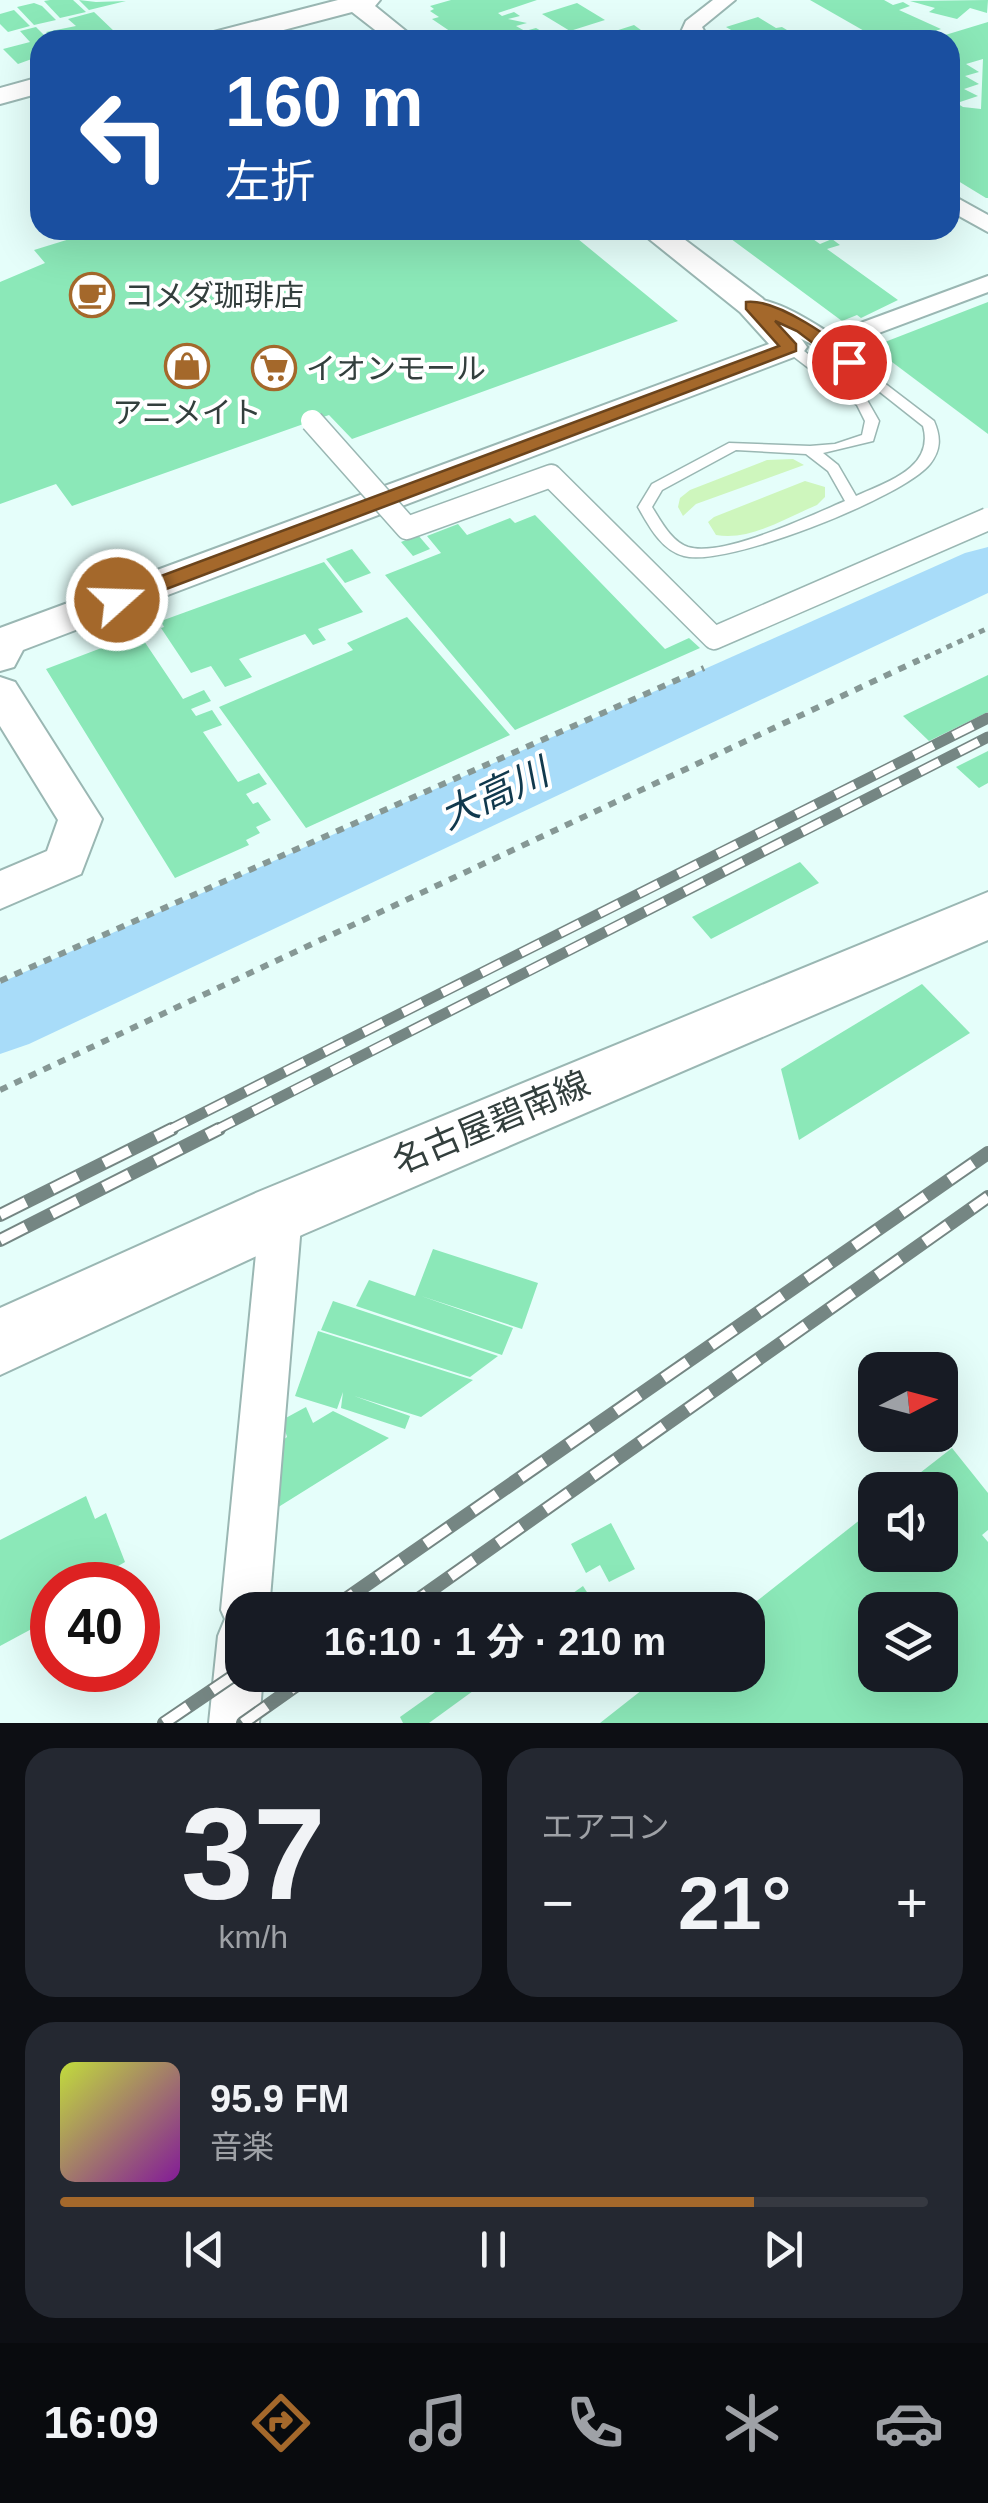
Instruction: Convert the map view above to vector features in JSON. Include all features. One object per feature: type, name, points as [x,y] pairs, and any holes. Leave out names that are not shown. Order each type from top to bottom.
[{"type":"main road","name":"名古屋碧南線","points":[[0,1342],[282,1213],[988,915]]},
{"type":"street","points":[[692,30],[725,0]]},
{"type":"street","points":[[254,30],[362,2],[393,30]]},
{"type":"street","points":[[0,96],[30,88]]},
{"type":"street","points":[[960,207],[988,225]]},
{"type":"street","points":[[0,657],[6,641],[790,348],[752,305],[666,240]]},
{"type":"street","points":[[752,305],[803,327],[828,344],[988,283]]},
{"type":"street","points":[[312,421],[407,528],[552,476],[714,638],[988,519]]},
{"type":"street","points":[[0,692],[80,819],[65,862],[0,891]]},
{"type":"street","points":[[247,1592],[282,1213]]},
{"type":"street","points":[[234,1723],[237,1692]]},
{"type":"lane","points":[[790,348],[862,402],[872,421],[868,438],[836,448],[810,450],[734,446],[656,487],[646,507],[663,537],[689,554],[731,551],[912,476],[930,458],[935,438],[929,424],[828,344]]},
{"type":"lane","points":[[810,450],[833,468],[853,502]]},
{"type":"path","points":[[0,1090],[988,628]]},
{"type":"path","points":[[0,981],[708,666]]},
{"type":"green space","points":[[793,459],[804,465],[696,504],[683,516],[678,507],[680,498],[690,490],[767,460]]},
{"type":"green space","points":[[805,481],[825,487],[825,497],[817,505],[768,527],[742,535],[716,535],[708,522],[714,517]]},
{"type":"building","points":[[73,0],[86,12],[60,18],[44,1]]},
{"type":"building","points":[[79,0],[96,2],[126,1],[89,10]]},
{"type":"building","points":[[451,0],[537,0],[498,13],[502,16],[514,12],[520,16],[508,19],[527,23],[516,26],[523,30],[448,30],[432,19],[439,17],[430,11],[434,9],[430,6]]},
{"type":"building","points":[[810,0],[884,0],[893,5],[903,2],[910,6],[899,10],[941,29],[938,30],[862,30]]},
{"type":"building","points":[[988,0],[987,13],[970,8],[957,19],[929,12],[935,8],[910,1]]},
{"type":"building","points":[[34,3],[56,20],[34,25],[17,7]]},
{"type":"building","points":[[577,3],[605,20],[568,30],[542,14]]},
{"type":"building","points":[[14,10],[30,26],[8,32],[0,24],[0,14]]},
{"type":"building","points":[[94,12],[113,30],[56,30],[76,26],[68,19]]},
{"type":"building","points":[[758,17],[787,30],[731,30],[726,27]]},
{"type":"building","points":[[988,22],[988,198],[960,182],[960,105],[981,109],[983,59],[966,64],[979,72],[965,76],[979,84],[964,89],[978,96],[960,102],[960,30]]},
{"type":"building","points":[[36,27],[39,30],[30,30],[30,42],[20,31]]},
{"type":"building","points":[[30,42],[30,60],[18,64],[3,49]]},
{"type":"building","name":"イオンモール","points":[[66,240],[579,240],[678,321],[352,439],[329,415],[72,506],[56,484],[0,504],[0,282],[45,263],[34,250]]},
{"type":"building","points":[[733,240],[814,240],[820,244],[833,240],[840,245],[827,249],[898,300],[861,318],[857,315],[842,321]]},
{"type":"building","points":[[988,302],[988,434],[872,347]]},
{"type":"building","points":[[535,515],[665,649],[689,638],[700,648],[515,730],[385,575],[441,553],[427,536],[458,524],[467,535],[510,518],[515,523]]},
{"type":"building","points":[[418,535],[430,549],[413,556],[401,542]]},
{"type":"building","points":[[352,549],[371,573],[345,583],[326,559]]},
{"type":"building","points":[[324,562],[363,612],[318,629],[326,640],[313,645],[305,634],[239,659],[252,677],[225,687],[211,666],[191,673],[161,628],[161,621]]},
{"type":"building","points":[[407,617],[510,735],[306,828],[219,707],[353,650],[347,643]]},
{"type":"building","points":[[142,638],[183,699],[204,690],[211,701],[191,709],[196,716],[212,710],[222,725],[203,732],[238,782],[259,773],[267,784],[246,794],[253,804],[258,802],[271,820],[256,827],[260,833],[246,840],[249,845],[175,878],[46,669],[112,644],[115,648]]},
{"type":"building","points":[[988,675],[988,712],[929,741],[903,716]]},
{"type":"building","points":[[988,751],[988,783],[979,788],[956,767]]},
{"type":"building","points":[[800,862],[819,883],[711,939],[692,917]]},
{"type":"building","points":[[922,984],[970,1033],[799,1140],[781,1069]]},
{"type":"building","points":[[433,1249],[538,1283],[522,1329],[421,1296],[513,1328],[502,1355],[356,1306],[369,1280],[415,1296]]},
{"type":"building","points":[[333,1301],[498,1356],[470,1377],[321,1330]]},
{"type":"building","points":[[318,1331],[473,1380],[421,1417],[354,1396],[410,1416],[405,1429],[341,1408],[343,1392],[337,1409],[295,1396]]},
{"type":"building","points":[[306,1407],[313,1423],[333,1411],[389,1438],[272,1511],[278,1444],[287,1437],[282,1420]]},
{"type":"building","points":[[947,1452],[955,1452],[988,1493],[988,1530],[982,1535],[988,1542],[988,1723],[600,1723],[639,1692],[765,1692],[765,1595],[858,1521],[858,1572],[958,1572],[958,1472],[921,1472]]},
{"type":"building","points":[[86,1496],[95,1519],[106,1513],[125,1562],[30,1562],[30,1630],[0,1646],[0,1540]]},
{"type":"building","points":[[611,1523],[635,1569],[609,1582],[600,1565],[586,1573],[571,1544]]},
{"type":"building","points":[[435,1692],[472,1692],[429,1723],[403,1723],[400,1717]]},
{"type":"waterway","name":"大高川","points":[[0,1020],[988,568]]},
{"type":"railway","points":[[167,1131],[988,718]]},
{"type":"railway","points":[[214,1131],[988,737]]},
{"type":"railway","points":[[0,1215],[172,1129]]},
{"type":"railway","points":[[0,1240],[219,1129]]},
{"type":"railway","points":[[356,1592],[988,1153]]},
{"type":"railway","points":[[428,1592],[988,1197]]},
{"type":"railway","points":[[164,1723],[225,1682]]},
{"type":"railway","points":[[243,1723],[287,1692]]},
{"type":"place","name":"コメダ珈琲店","points":[[92,295]]},
{"type":"place","name":"アニメイト","points":[[187,366]]},
{"type":"place","name":"イオンモール","points":[[274,368]]},
{"type":"route","points":[[117,600],[790,348],[752,305],[803,327],[849,362]]}]
